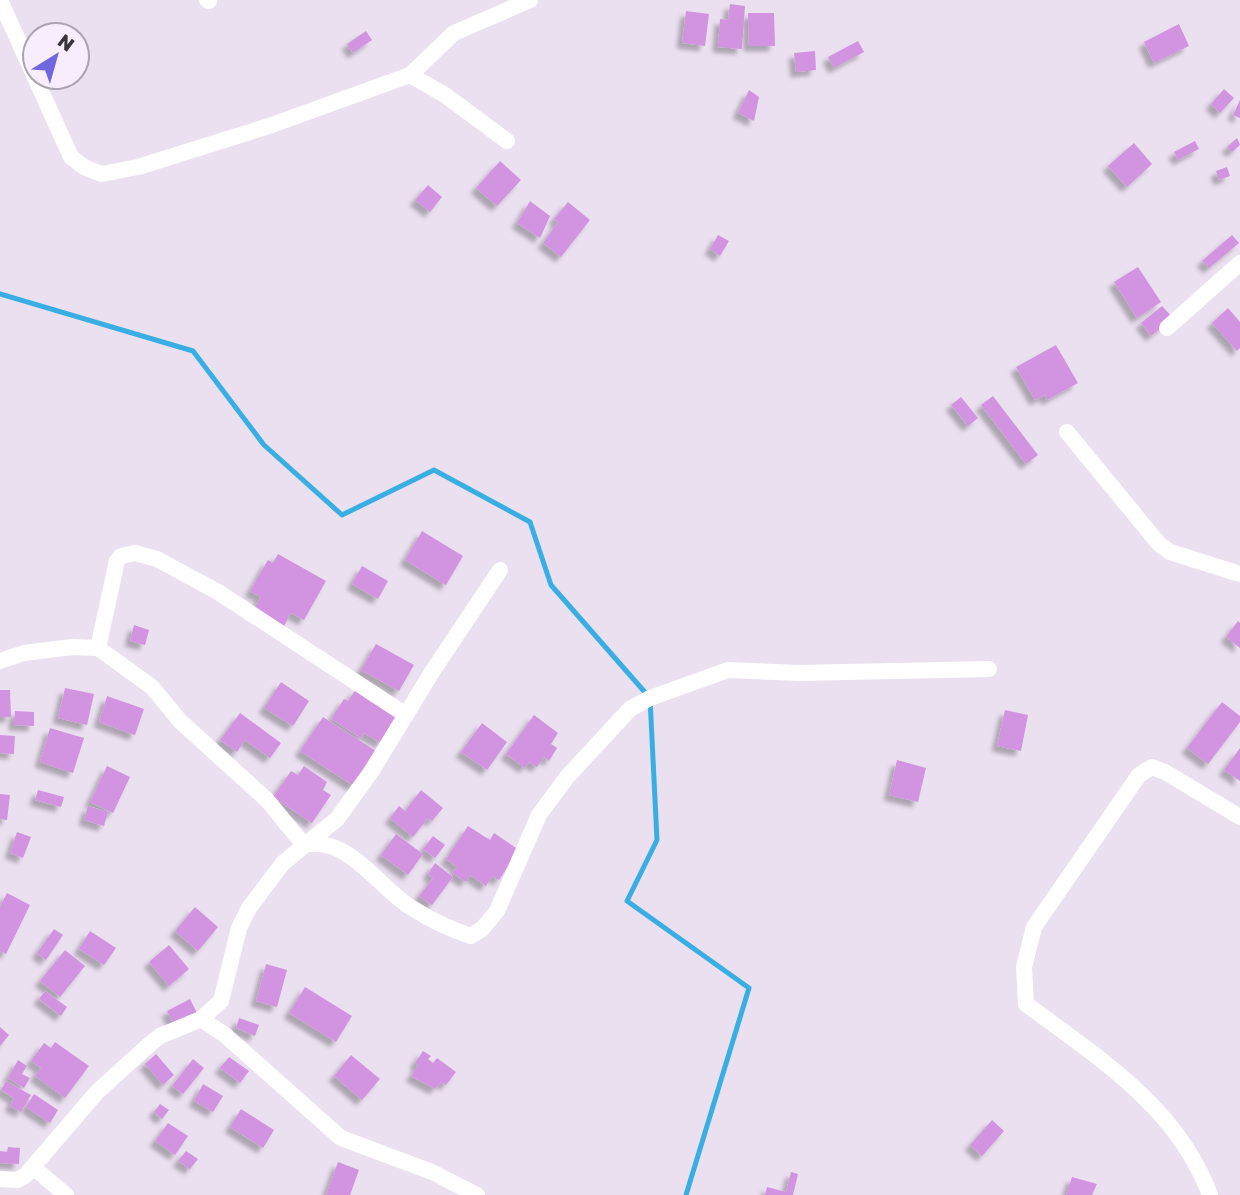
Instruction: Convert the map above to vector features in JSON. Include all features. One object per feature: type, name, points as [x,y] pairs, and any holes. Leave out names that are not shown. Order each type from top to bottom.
[{"type":"street","points":[[17,0],[0,1],[71,157],[83,167],[102,174],[138,167],[269,126],[410,75],[454,33],[530,0]]},
{"type":"street","points":[[410,75],[445,95],[507,141]]},
{"type":"street","points":[[1167,328],[1240,263]]},
{"type":"street","points":[[1067,432],[1159,544],[1170,552],[1240,574]]},
{"type":"street","points":[[98,648],[117,561],[121,556],[135,553],[157,559],[218,592],[406,715]]},
{"type":"street","points":[[0,1179],[17,1180],[34,1168],[97,1092],[150,1044],[201,1019],[220,1001],[239,928],[249,908],[283,863],[337,819],[500,569]]},
{"type":"street","points":[[0,661],[24,653],[98,648],[152,687],[180,721],[267,800],[304,845]]},
{"type":"street","points":[[304,845],[322,842],[339,848],[412,908],[471,936],[482,929],[497,911],[539,815],[566,777],[630,709],[672,688],[728,670],[799,673],[989,669]]},
{"type":"street","points":[[1209,1195],[1197,1161],[1161,1114],[1129,1082],[1026,1004],[1024,967],[1034,927],[1139,775],[1152,767],[1166,772],[1240,817]]},
{"type":"street","points":[[201,1019],[225,1035],[341,1138],[432,1172],[477,1195]]},
{"type":"street","points":[[34,1168],[66,1195]]},
{"type":"street","points":[[17,1180],[26,1195]]},
{"type":"building","points":[[730,4],[745,6],[742,49],[718,47],[720,19],[728,20]]},
{"type":"building","points":[[686,11],[709,14],[705,46],[682,43]]},
{"type":"building","points":[[748,13],[774,13],[775,46],[749,46]]},
{"type":"building","points":[[1179,24],[1189,46],[1154,63],[1144,42]]},
{"type":"building","points":[[366,31],[372,40],[353,53],[347,44]]},
{"type":"building","points":[[858,41],[864,52],[834,68],[828,57]]},
{"type":"building","points":[[815,51],[816,70],[796,72],[794,53]]},
{"type":"building","points":[[1224,89],[1234,98],[1220,113],[1211,104]]},
{"type":"building","points":[[749,90],[759,97],[754,121],[738,113]]},
{"type":"building","points":[[1240,100],[1240,118],[1233,115]]},
{"type":"building","points":[[1237,138],[1240,145],[1232,152],[1227,147]]},
{"type":"building","points":[[1195,141],[1199,149],[1178,160],[1174,152]]},
{"type":"building","points":[[1134,143],[1152,164],[1127,187],[1108,166]]},
{"type":"building","points":[[500,161],[521,180],[497,206],[476,188]]},
{"type":"building","points":[[1227,167],[1230,176],[1219,180],[1216,171]]},
{"type":"building","points":[[428,185],[442,197],[430,212],[415,200]]},
{"type":"building","points":[[530,201],[550,216],[540,238],[517,223]]},
{"type":"building","points":[[568,202],[590,220],[561,257],[543,243],[558,222],[554,219]]},
{"type":"building","points":[[718,235],[729,241],[720,256],[710,249]]},
{"type":"building","points":[[1232,235],[1239,243],[1209,268],[1202,261]]},
{"type":"building","points":[[1138,267],[1161,302],[1137,318],[1114,282]]},
{"type":"building","points":[[1162,306],[1173,318],[1151,336],[1141,323]]},
{"type":"building","points":[[1228,308],[1240,322],[1240,348],[1237,351],[1212,323]]},
{"type":"building","points":[[1056,345],[1078,383],[1047,400],[1045,395],[1035,400],[1016,367]]},
{"type":"building","points":[[993,396],[1038,455],[1026,464],[981,405]]},
{"type":"building","points":[[961,397],[978,418],[968,426],[951,405]]},
{"type":"building","points":[[422,531],[463,556],[446,585],[405,560]]},
{"type":"building","points":[[278,554],[326,581],[304,620],[291,613],[284,626],[254,609],[261,597],[250,591],[268,560],[273,563]]},
{"type":"building","points":[[362,566],[388,581],[378,599],[352,584]]},
{"type":"building","points":[[1238,621],[1240,623],[1240,648],[1226,637]]},
{"type":"building","points":[[134,625],[149,630],[145,645],[130,641]]},
{"type":"building","points":[[376,644],[414,665],[399,691],[361,670]]},
{"type":"building","points":[[281,682],[309,701],[293,726],[264,708]]},
{"type":"building","points":[[65,688],[94,694],[87,725],[58,718]]},
{"type":"building","points":[[356,689],[398,717],[381,743],[364,733],[361,738],[331,719],[344,699],[348,701]]},
{"type":"building","points":[[0,690],[10,690],[11,717],[0,717]]},
{"type":"building","points":[[107,696],[144,709],[135,735],[99,722]]},
{"type":"building","points":[[1222,702],[1240,716],[1240,722],[1208,764],[1187,748]]},
{"type":"building","points":[[1005,710],[1028,715],[1021,751],[997,746]]},
{"type":"building","points":[[15,711],[34,712],[34,726],[14,725]]},
{"type":"building","points":[[240,713],[281,743],[270,758],[245,740],[237,752],[220,740]]},
{"type":"building","points":[[534,715],[558,733],[551,744],[557,748],[549,761],[544,757],[537,767],[529,762],[525,768],[506,754]]},
{"type":"building","points":[[323,717],[376,751],[354,786],[300,751]]},
{"type":"building","points":[[482,723],[507,742],[487,770],[461,752]]},
{"type":"building","points":[[50,728],[84,738],[73,773],[40,762]]},
{"type":"building","points":[[0,735],[15,736],[14,754],[0,753]]},
{"type":"building","points":[[1240,748],[1240,781],[1224,770]]},
{"type":"building","points":[[897,760],[926,768],[918,802],[889,795]]},
{"type":"building","points":[[107,766],[130,777],[113,813],[90,802]]},
{"type":"building","points":[[304,766],[327,782],[323,790],[331,795],[312,823],[273,797],[291,771],[298,775]]},
{"type":"building","points":[[38,790],[64,797],[61,807],[35,800]]},
{"type":"building","points":[[421,790],[443,808],[432,821],[428,818],[413,837],[390,818],[399,806],[405,811]]},
{"type":"building","points":[[0,794],[10,795],[7,820],[0,819]]},
{"type":"building","points":[[88,806],[108,812],[104,826],[84,820]]},
{"type":"building","points":[[468,826],[490,840],[494,833],[519,850],[499,880],[492,876],[486,886],[470,875],[466,882],[452,873],[457,867],[446,859]]},
{"type":"building","points":[[17,832],[31,837],[23,858],[10,853]]},
{"type":"building","points":[[396,834],[423,854],[408,875],[381,855]]},
{"type":"building","points":[[433,836],[445,845],[435,858],[423,849]]},
{"type":"building","points":[[435,863],[453,877],[432,905],[419,896],[433,878],[428,874]]},
{"type":"building","points":[[7,893],[30,905],[6,954],[0,951],[0,907]]},
{"type":"building","points":[[195,907],[218,927],[198,951],[175,931]]},
{"type":"building","points":[[54,929],[63,935],[46,960],[37,953]]},
{"type":"building","points":[[90,931],[116,948],[104,965],[79,949]]},
{"type":"building","points":[[169,945],[189,969],[169,986],[149,962]]},
{"type":"building","points":[[65,950],[85,966],[60,997],[40,981]]},
{"type":"building","points":[[266,964],[287,970],[277,1007],[256,1001]]},
{"type":"building","points":[[305,987],[352,1016],[336,1042],[289,1013]]},
{"type":"building","points":[[45,991],[67,1007],[61,1016],[39,999]]},
{"type":"building","points":[[190,999],[198,1015],[175,1027],[167,1011]]},
{"type":"building","points":[[239,1018],[259,1025],[255,1036],[236,1028]]},
{"type":"building","points":[[0,1027],[9,1035],[0,1046]]},
{"type":"building","points":[[55,1042],[89,1066],[65,1098],[35,1076],[41,1068],[31,1061],[44,1043],[51,1048]]},
{"type":"building","points":[[423,1051],[431,1056],[428,1059],[433,1063],[437,1058],[456,1072],[446,1085],[441,1082],[435,1089],[411,1076]]},
{"type":"building","points":[[156,1054],[174,1075],[163,1085],[145,1064]]},
{"type":"building","points":[[351,1055],[380,1079],[362,1100],[334,1076]]},
{"type":"building","points":[[229,1057],[249,1071],[240,1083],[220,1068]]},
{"type":"building","points":[[193,1059],[204,1068],[183,1094],[172,1086]]},
{"type":"building","points":[[18,1060],[27,1066],[22,1074],[30,1078],[24,1088],[8,1078]]},
{"type":"building","points":[[6,1081],[31,1095],[21,1112],[10,1106],[14,1098],[1,1090]]},
{"type":"building","points":[[203,1084],[223,1096],[213,1112],[194,1101]]},
{"type":"building","points":[[34,1094],[58,1110],[50,1123],[26,1107]]},
{"type":"building","points":[[160,1104],[169,1110],[162,1119],[154,1112]]},
{"type":"building","points":[[241,1109],[274,1130],[263,1148],[230,1127]]},
{"type":"building","points":[[992,1120],[1004,1131],[982,1156],[970,1145]]},
{"type":"building","points":[[168,1123],[188,1136],[175,1155],[155,1141]]},
{"type":"building","points":[[8,1147],[20,1148],[19,1164],[0,1163],[0,1151],[7,1152]]},
{"type":"building","points":[[186,1151],[198,1159],[190,1169],[178,1161]]},
{"type":"building","points":[[338,1162],[359,1170],[350,1195],[326,1195]]},
{"type":"building","points":[[791,1172],[798,1174],[793,1195],[765,1195],[767,1187],[786,1192]]},
{"type":"building","points":[[1072,1177],[1097,1184],[1092,1195],[1066,1195]]},
{"type":"waterway","points":[[0,294],[193,351],[264,445],[342,515],[434,470],[530,522],[551,585],[650,698],[657,840],[627,901],[749,988],[686,1195]]}]
